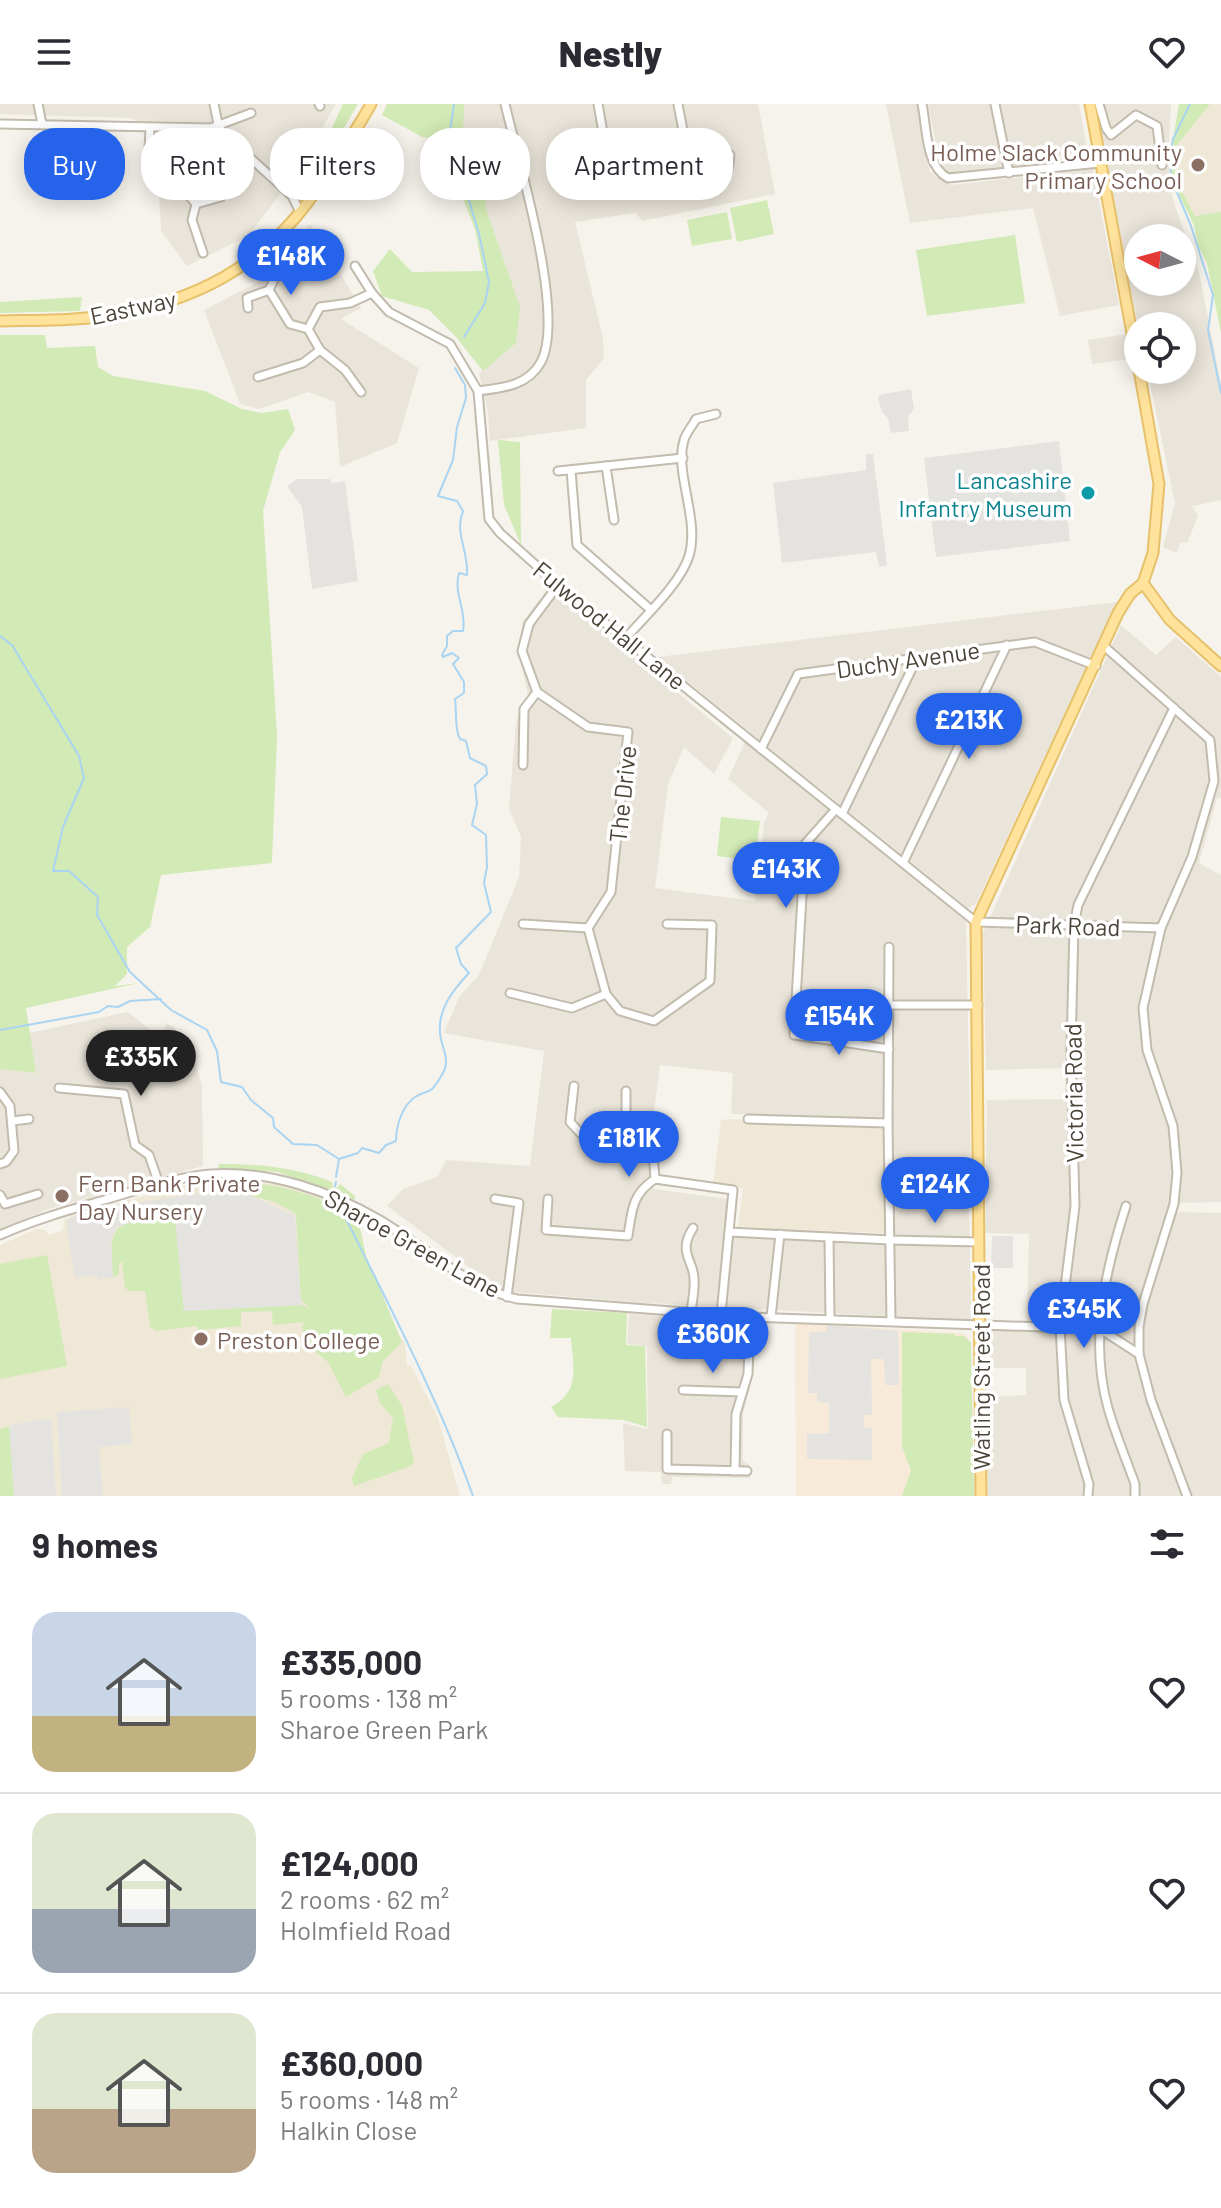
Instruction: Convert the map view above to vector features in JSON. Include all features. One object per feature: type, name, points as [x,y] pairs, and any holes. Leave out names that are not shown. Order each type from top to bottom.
[{"type":"main road","name":"Eastway","points":[[0,321],[74,319],[117,314],[182,297],[227,277],[258,256],[300,212],[350,142],[371,104]]},
{"type":"main road","name":"Watling Street Road","points":[[1090,104],[1128,312]]},
{"type":"main road","name":"Watling Street Road","points":[[981,1496],[976,922],[1118,613],[1130,594],[1143,583],[1153,553],[1159,484],[1141,384]]},
{"type":"main road","points":[[1143,583],[1170,620],[1221,666]]},
{"type":"street","points":[[38,104],[42,124]]},
{"type":"street","points":[[214,104],[223,133],[270,176]]},
{"type":"street","points":[[478,391],[513,387],[540,364],[549,340],[547,289],[505,104]]},
{"type":"street","points":[[598,104],[603,128]]},
{"type":"street","points":[[678,104],[681,128]]},
{"type":"street","points":[[922,104],[933,164],[940,174],[953,179],[1100,163]]},
{"type":"street","points":[[995,104],[1009,173]]},
{"type":"street","points":[[1099,104],[1111,135],[1136,115],[1157,126],[1162,165]]},
{"type":"street","points":[[211,128],[251,113]]},
{"type":"street","points":[[0,124],[150,128]]},
{"type":"street","points":[[193,200],[196,204]]},
{"type":"street","points":[[196,204],[210,200]]},
{"type":"street","points":[[294,200],[300,212]]},
{"type":"street","points":[[196,204],[192,220],[203,253]]},
{"type":"street","points":[[248,308],[247,298],[269,290],[277,273],[287,262]]},
{"type":"street","name":"Fulwood Hall Lane","points":[[355,266],[389,312],[450,344],[478,391],[489,519],[500,533],[558,585],[976,922]]},
{"type":"street","points":[[269,290],[290,324],[308,329],[320,350],[345,370],[361,392]]},
{"type":"street","points":[[308,329],[320,307],[350,303],[372,293]]},
{"type":"street","points":[[258,377],[303,363],[320,350]]},
{"type":"street","points":[[626,638],[683,570],[690,553],[692,535],[683,458],[684,439],[696,419],[716,414]]},
{"type":"street","points":[[558,471],[683,458]]},
{"type":"street","points":[[606,466],[614,520]]},
{"type":"street","points":[[571,470],[577,545],[651,610]]},
{"type":"street","points":[[523,765],[524,709],[537,692],[522,651],[529,624],[558,585]]},
{"type":"street","name":"Duchy Avenue","points":[[761,749],[798,674],[1035,642],[1096,666]]},
{"type":"street","points":[[903,863],[1007,645]]},
{"type":"street","points":[[1105,647],[1210,740],[1214,781],[1192,857],[1161,928],[1143,1008],[1147,1050],[1173,1126],[1177,1173],[1174,1204],[1143,1304],[1139,1354],[1151,1400],[1187,1496]]},
{"type":"street","points":[[889,1049],[794,1035],[805,844],[839,812],[917,658]]},
{"type":"street","name":"The Drive","points":[[537,692],[588,727],[628,732],[611,892],[588,928]]},
{"type":"street","name":"Victoria Road","points":[[1088,1496],[1089,1484],[1064,1400],[1060,1327],[1075,1206],[1071,1050],[1074,925],[1078,905],[1174,708]]},
{"type":"street","name":"Park Road","points":[[976,922],[1161,928]]},
{"type":"street","points":[[523,924],[588,928],[606,994],[620,1011],[654,1021],[710,981],[712,925],[667,924]]},
{"type":"street","points":[[889,947],[891,1321]]},
{"type":"street","points":[[510,993],[572,1008],[606,994]]},
{"type":"street","points":[[889,1005],[978,1005]]},
{"type":"street","points":[[574,1086],[570,1122],[586,1139],[639,1121],[651,1127],[655,1179]]},
{"type":"street","points":[[59,1088],[124,1094],[135,1145],[149,1155],[159,1184]]},
{"type":"street","points":[[626,1091],[626,1125]]},
{"type":"street","points":[[0,1092],[10,1106],[14,1151],[6,1162],[0,1164]]},
{"type":"street","points":[[12,1121],[29,1119]]},
{"type":"street","points":[[748,1119],[888,1123]]},
{"type":"street","name":"Sharoe Green Lane","points":[[0,1235],[49,1216],[159,1184],[210,1174],[267,1177],[345,1202],[388,1225],[486,1289],[507,1297],[750,1317],[1100,1329]]},
{"type":"street","points":[[548,1199],[546,1230],[628,1236],[633,1201],[642,1188],[655,1179],[733,1190],[721,1314]]},
{"type":"street","points":[[889,1184],[978,1183]]},
{"type":"street","points":[[0,1195],[5,1204],[38,1194]]},
{"type":"street","points":[[495,1199],[519,1203],[507,1297]]},
{"type":"street","points":[[1126,1206],[1104,1288],[1100,1367],[1108,1408],[1135,1484],[1135,1496]]},
{"type":"street","points":[[691,1313],[695,1275],[686,1258],[688,1236],[693,1228]]},
{"type":"street","points":[[729,1232],[979,1242]]},
{"type":"street","points":[[771,1317],[780,1234]]},
{"type":"street","points":[[829,1237],[830,1319]]},
{"type":"street","points":[[735,1471],[736,1414],[748,1374],[750,1317]]},
{"type":"street","points":[[1100,1329],[1139,1354]]},
{"type":"street","points":[[683,1390],[742,1392]]},
{"type":"street","points":[[667,1434],[667,1469],[747,1471]]},
{"type":"shaded area","points":[[0,104],[336,104],[322,128],[270,128],[270,200],[276,200],[248,236],[187,266],[161,231],[159,200],[254,200],[254,128],[145,128],[132,118],[0,114]]},
{"type":"shaded area","points":[[461,104],[758,104],[775,194],[642,221],[636,213],[575,222],[603,338],[604,358],[586,380],[586,428],[490,441],[488,412],[479,374],[509,325],[483,200],[530,200],[530,128],[462,128],[459,118]]},
{"type":"shaded area","points":[[886,104],[918,104],[930,172],[951,185],[1093,169],[1119,305],[1060,316],[1033,208],[910,223]]},
{"type":"shaded area","points":[[928,104],[1079,104],[1088,154],[949,175],[940,165]]},
{"type":"shaded area","points":[[1094,104],[1171,104],[1168,160],[1173,200],[1182,224],[1124,224],[1124,255]]},
{"type":"shaded area","name":"Holme Slack Community Primary School","points":[[1209,104],[1221,104],[1221,212],[1195,217],[1176,182],[1175,152],[1178,143]]},
{"type":"shaded area","points":[[310,224],[361,308],[341,319],[419,368],[397,443],[340,467],[335,402],[309,392],[259,409],[240,404],[204,310],[264,279]]},
{"type":"shaded area","points":[[1196,264],[1221,384],[1221,500],[1192,506],[1198,516],[1187,543],[1181,542],[1176,553],[1163,547],[1175,503],[1150,384],[1196,384],[1196,312],[1135,312],[1132,296],[1196,296]]},
{"type":"shaded area","points":[[1124,334],[1124,360],[1092,364],[1088,340]]},
{"type":"shaded area","points":[[911,389],[914,409],[908,416],[909,431],[891,433],[888,418],[882,412],[878,398]]},
{"type":"shaded area","points":[[1059,441],[1070,541],[936,557],[924,458]]},
{"type":"shaded area","points":[[866,454],[873,454],[887,565],[879,567],[876,552],[782,563],[773,483],[866,470]]},
{"type":"shaded area","points":[[297,479],[330,479],[332,483],[345,481],[358,581],[312,589],[302,507],[287,486]]},
{"type":"shaded area","points":[[549,587],[733,738],[714,774],[684,747],[668,785],[655,888],[755,901],[764,823],[769,813],[728,779],[745,742],[966,921],[971,1182],[895,1178],[892,1119],[731,1114],[733,1073],[660,1065],[653,1119],[640,1133],[654,1189],[735,1200],[733,1237],[894,1246],[892,1189],[969,1190],[971,1321],[632,1302],[513,1292],[492,1284],[387,1206],[403,1189],[437,1177],[446,1160],[530,1166],[544,1051],[444,1033],[459,997],[479,975],[519,877],[521,837],[509,809],[516,722],[528,695],[521,664],[522,623]]},
{"type":"shaded area","points":[[1117,602],[976,904],[968,908],[657,657]]},
{"type":"shaded area","points":[[1121,625],[1156,655],[1176,637],[1221,677],[1221,798],[1217,798],[1199,863],[1221,875],[1221,1202],[1177,1203],[1174,1212],[1221,1213],[1221,1496],[988,1496],[986,1397],[1026,1395],[1026,1368],[987,1368],[987,1322],[1027,1322],[1029,1234],[985,1233],[987,1100],[1065,1099],[1065,1068],[986,1070],[983,933]]},
{"type":"shaded area","points":[[128,1012],[160,1038],[167,1023],[189,1040],[202,1086],[203,1166],[48,1209],[0,1230],[0,1066],[24,1034]]},
{"type":"shaded area","points":[[721,1120],[885,1126],[885,1233],[738,1227],[743,1188],[713,1185]]},
{"type":"shaded area","name":"Preston College","points":[[247,1181],[281,1185],[333,1201],[396,1331],[405,1343],[407,1366],[411,1365],[438,1418],[460,1496],[0,1496],[0,1245],[36,1229],[43,1229],[50,1235],[63,1230],[64,1220],[72,1216],[180,1186]]},
{"type":"shaded area","points":[[203,1193],[247,1194],[295,1216],[301,1305],[184,1311],[175,1220],[128,1223],[116,1228],[111,1239],[113,1277],[98,1279],[97,1275],[75,1278],[66,1222],[71,1218],[128,1204]]},
{"type":"shaded area","points":[[992,1236],[1013,1236],[1013,1268],[991,1268]]},
{"type":"shaded area","points":[[629,1314],[754,1322],[753,1375],[743,1414],[743,1461],[750,1465],[750,1478],[672,1477],[671,1484],[662,1484],[661,1472],[625,1471],[623,1423],[648,1429],[647,1346],[627,1344]]},
{"type":"shaded area","points":[[795,1323],[964,1333],[971,1343],[974,1496],[796,1496]]},
{"type":"shaded area","points":[[827,1325],[898,1331],[899,1385],[885,1385],[884,1359],[871,1359],[872,1415],[864,1415],[864,1428],[872,1428],[872,1460],[807,1459],[807,1434],[829,1433],[829,1403],[817,1402],[817,1393],[808,1393],[809,1332],[826,1332]]},
{"type":"shaded area","points":[[129,1407],[132,1444],[99,1447],[103,1496],[62,1496],[57,1412]]},
{"type":"shaded area","points":[[51,1418],[56,1496],[14,1496],[9,1425]]},
{"type":"green space","points":[[343,104],[358,104],[344,128],[331,128]]},
{"type":"green space","points":[[387,104],[464,104],[463,128],[420,128],[420,136],[382,115]]},
{"type":"green space","points":[[1179,104],[1210,104],[1176,146],[1175,179],[1195,216],[1221,212],[1221,333],[1207,263],[1198,246],[1196,224],[1180,197],[1172,175],[1170,157]]},
{"type":"green space","points":[[463,200],[486,200],[520,307],[516,343],[483,371],[429,310],[382,296],[373,271],[390,249],[412,272],[483,271],[475,229]]},
{"type":"green space","points":[[767,200],[774,234],[737,242],[730,208]]},
{"type":"green space","points":[[727,212],[732,239],[692,246],[687,220]]},
{"type":"green space","points":[[1015,235],[1025,303],[927,316],[916,250]]},
{"type":"green space","points":[[82,297],[80,311],[0,313],[0,302]]},
{"type":"green space","points":[[0,335],[45,335],[47,348],[95,346],[98,367],[113,376],[205,391],[242,409],[262,413],[288,409],[295,430],[280,452],[263,511],[277,735],[272,863],[161,875],[150,927],[127,947],[127,974],[115,986],[139,983],[26,1008],[36,1073],[0,1069]]},
{"type":"green space","points":[[498,440],[520,442],[521,545],[504,505]]},
{"type":"green space","points":[[721,817],[760,821],[755,861],[717,856]]},
{"type":"green space","points":[[219,1164],[263,1166],[304,1173],[332,1182],[333,1187],[340,1184],[355,1196],[355,1200],[278,1172],[218,1168]]},
{"type":"green space","points":[[232,1181],[303,1193],[369,1224],[359,1223],[366,1256],[402,1342],[383,1361],[379,1377],[346,1397],[328,1362],[307,1345],[302,1327],[305,1322],[273,1325],[272,1311],[241,1312],[241,1326],[198,1330],[197,1326],[156,1331],[150,1327],[145,1291],[125,1288],[122,1262],[119,1263],[119,1274],[113,1277],[116,1232],[130,1223],[176,1220],[184,1311],[301,1305],[310,1308],[301,1300],[296,1214],[263,1199],[207,1196],[212,1182]]},
{"type":"green space","points":[[47,1255],[67,1366],[0,1379],[0,1264]]},
{"type":"green space","points":[[552,1309],[627,1313],[626,1345],[645,1346],[647,1427],[624,1420],[558,1417],[551,1407],[561,1401],[571,1386],[573,1359],[571,1338],[550,1338]]},
{"type":"green space","points":[[902,1332],[955,1334],[964,1336],[971,1343],[974,1496],[902,1496],[911,1470],[902,1447]]},
{"type":"green space","points":[[388,1384],[402,1406],[414,1463],[354,1486],[352,1478],[363,1454],[389,1443],[393,1418],[380,1403],[376,1390]]},
{"type":"green space","points":[[10,1426],[14,1496],[0,1496],[0,1429]]},
{"type":"waterway","points":[[454,104],[447,152],[461,174],[489,282],[485,303],[464,337]]},
{"type":"waterway","points":[[1190,104],[1173,139],[1171,178],[1191,226],[1213,295],[1208,330],[1221,393]]},
{"type":"waterway","points":[[339,1159],[358,1153],[362,1148],[379,1153],[386,1145],[396,1141],[403,1111],[410,1101],[432,1089],[441,1076],[446,1064],[440,1036],[444,1007],[469,973],[461,964],[456,948],[491,912],[484,883],[486,835],[472,825],[477,804],[475,785],[487,774],[486,766],[470,758],[466,741],[460,739],[457,730],[455,699],[464,693],[464,682],[453,664],[459,658],[452,653],[442,655],[447,646],[447,636],[453,631],[463,631],[458,580],[459,573],[467,575],[460,527],[463,511],[457,501],[438,496],[453,460],[457,427],[466,398],[465,385],[455,368]]},
{"type":"waterway","points":[[0,636],[12,645],[79,756],[84,778],[63,827],[53,871],[69,871],[98,897],[97,915],[130,972],[171,1010],[207,1030],[217,1051],[221,1082],[242,1087],[251,1100],[273,1118],[274,1127],[293,1144],[317,1145],[339,1159],[336,1177]]},
{"type":"waterway","points":[[0,1030],[99,1012],[108,1006],[118,1007],[130,1001],[161,999]]},
{"type":"waterway","points":[[335,1186],[336,1182]]},
{"type":"waterway","points":[[336,1205],[347,1221],[414,1357],[473,1496]]},
{"type":"place","name":"Holme Slack Community Primary School","points":[[1198,165]]},
{"type":"place","name":"Lancashire Infantry Museum","points":[[1088,493]]},
{"type":"place","name":"Fern Bank Private Day Nursery","points":[[62,1196]]},
{"type":"place","name":"Preston College","points":[[201,1339]]}]
